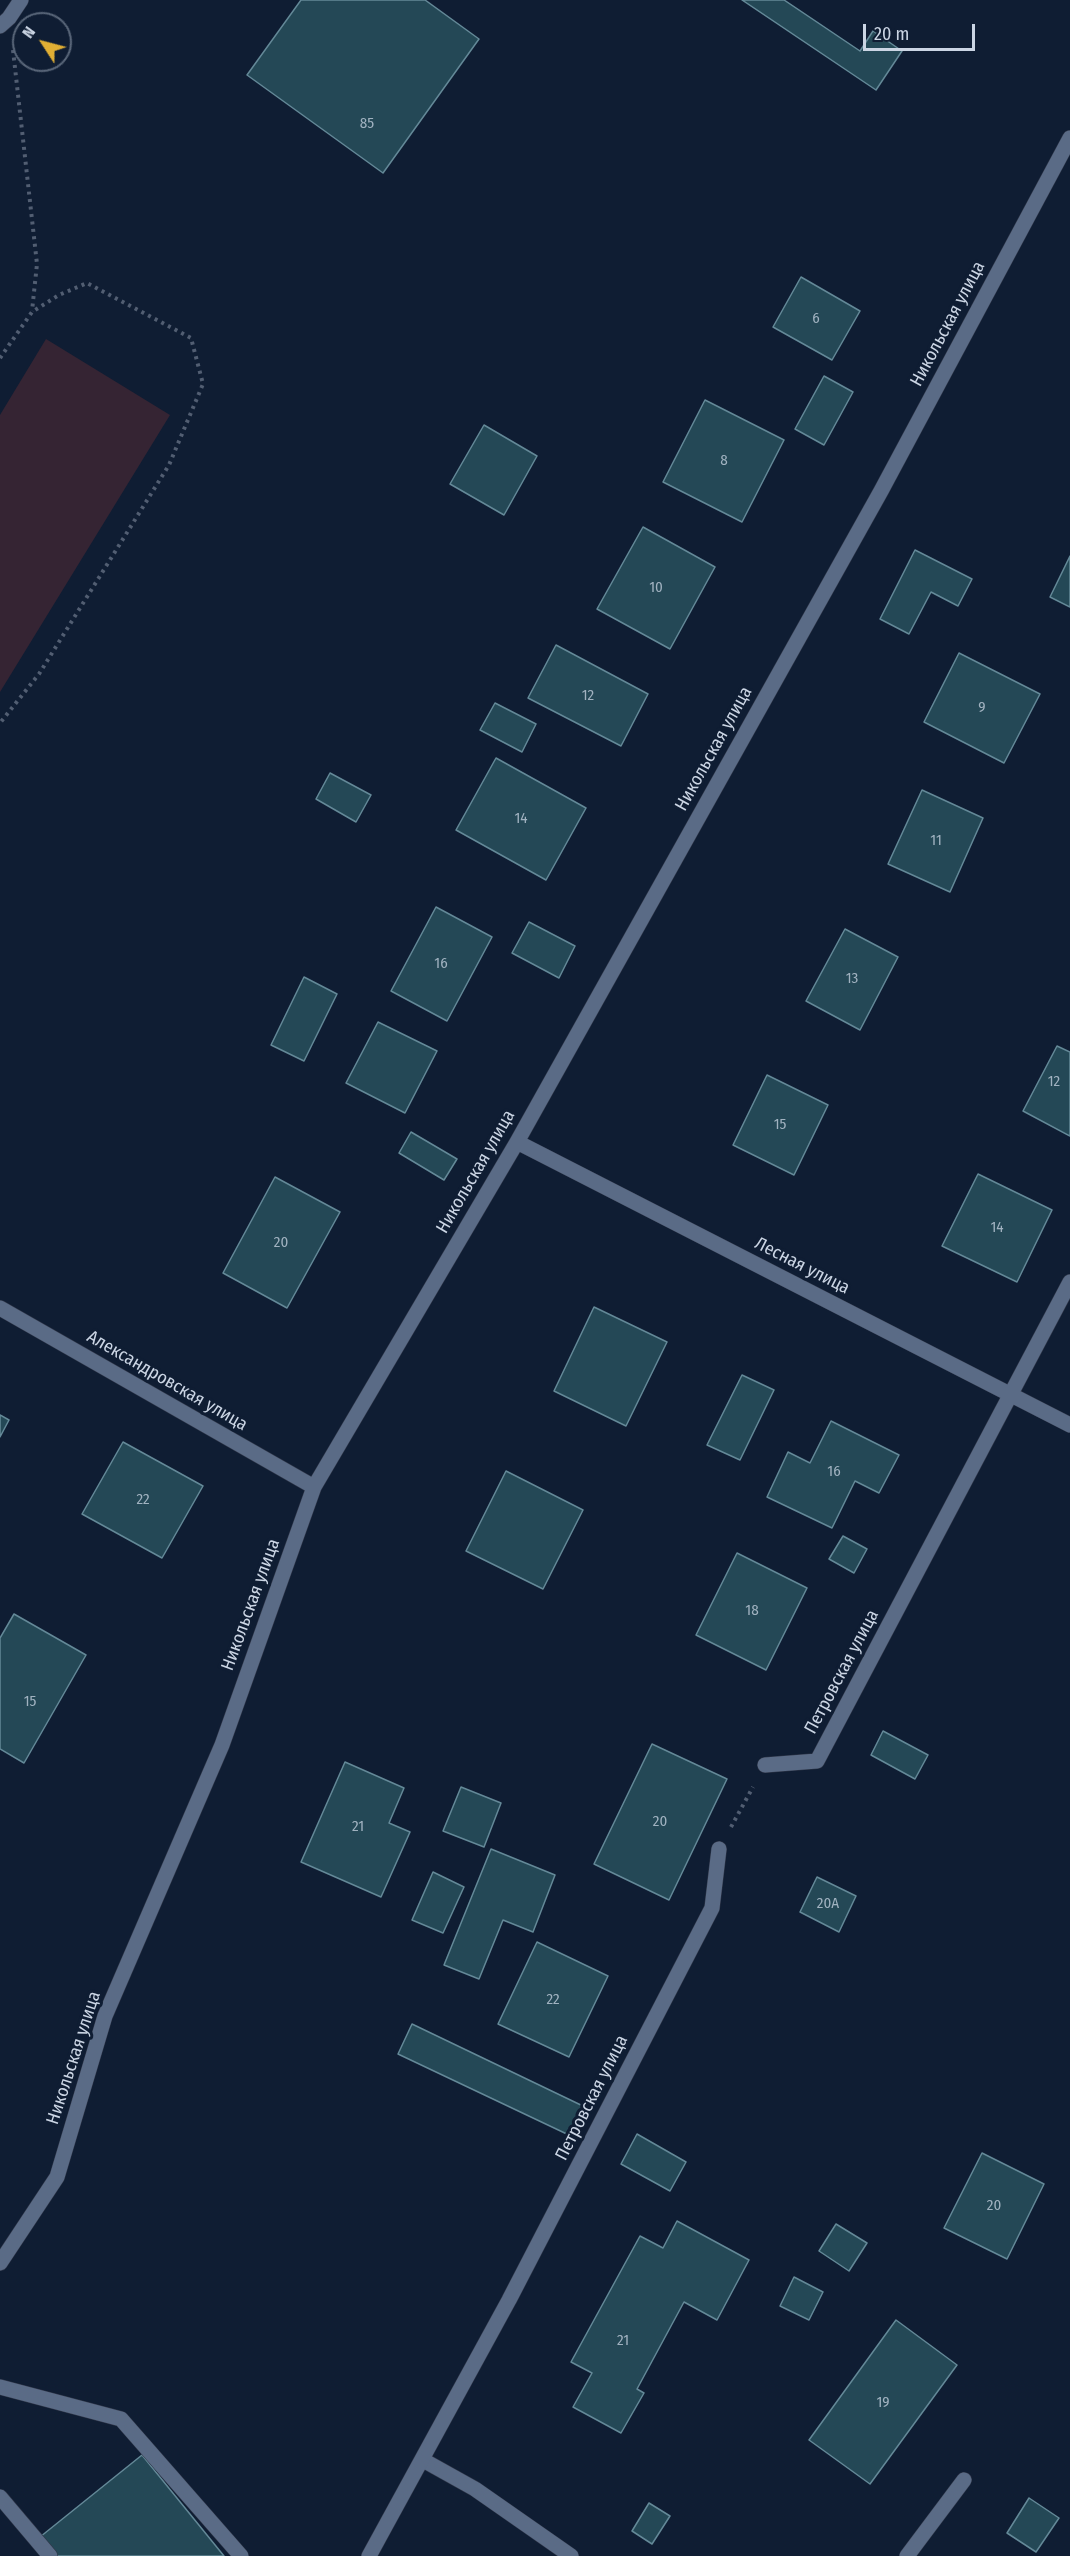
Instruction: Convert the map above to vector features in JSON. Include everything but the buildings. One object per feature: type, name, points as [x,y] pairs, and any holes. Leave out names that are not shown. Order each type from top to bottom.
[{"type":"street","points":[[5,22],[21,0]]},
{"type":"street","name":"Никольская улица","points":[[0,2263],[57,2177],[105,2016],[222,1744],[314,1488],[516,1142],[875,501],[1070,138]]},
{"type":"street","name":"Лесная улица","points":[[516,1142],[1070,1425]]},
{"type":"street","name":"Петровская улица","points":[[765,1765],[817,1761],[1070,1282]]},
{"type":"street","name":"Александровская улица","points":[[0,1308],[314,1488]]},
{"type":"street","name":"Петровская улица","points":[[369,2556],[509,2300],[712,1908],[719,1849]]},
{"type":"street","points":[[0,2386],[122,2420],[241,2556]]},
{"type":"street","points":[[423,2460],[475,2489],[571,2556]]},
{"type":"street","points":[[907,2556],[964,2480]]},
{"type":"street","points":[[0,2497],[50,2556]]},
{"type":"path","points":[[5,22],[37,264],[32,312]]},
{"type":"path","points":[[0,358],[32,312],[59,295],[87,283],[191,338],[203,384],[169,465],[39,674],[0,723]]},
{"type":"path","points":[[719,1849],[765,1765]]},
{"type":"shaded area","points":[[46,339],[170,415],[0,692],[0,415]]}]
